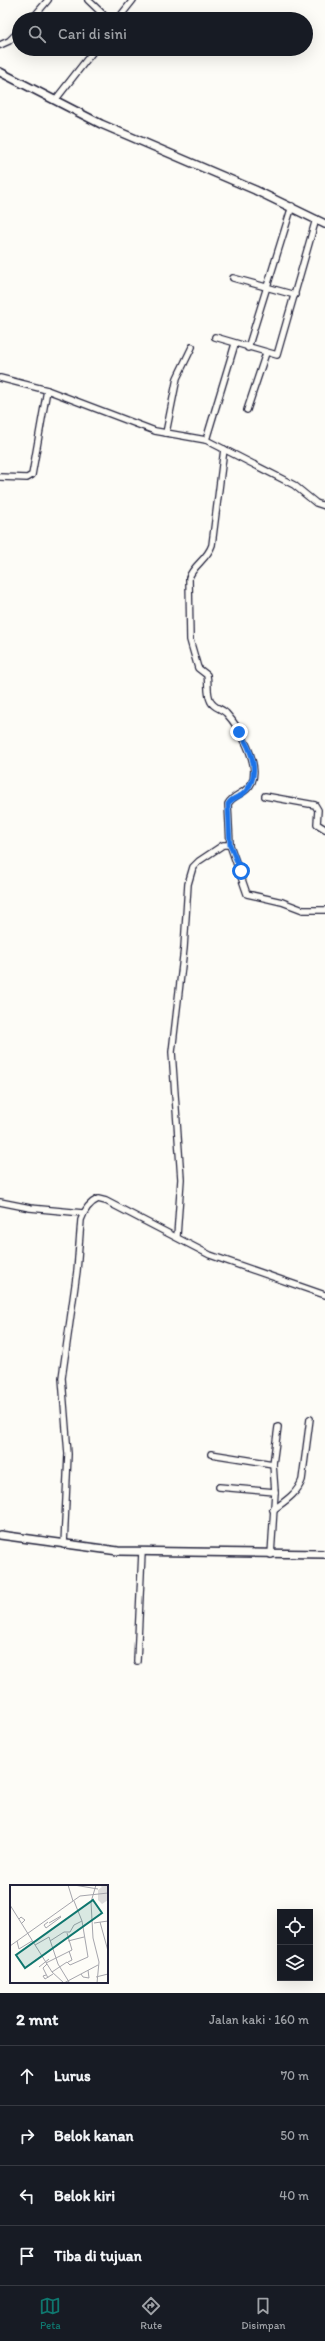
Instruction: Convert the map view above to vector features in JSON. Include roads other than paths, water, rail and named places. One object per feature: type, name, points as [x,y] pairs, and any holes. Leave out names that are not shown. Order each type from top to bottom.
[{"type":"street","points":[[38,12],[48,0]]},
{"type":"street","points":[[88,0],[101,12]]},
{"type":"street","points":[[124,12],[133,0]]},
{"type":"street","points":[[0,45],[12,38]]},
{"type":"street","points":[[56,99],[90,56]]},
{"type":"street","points":[[0,72],[42,94],[56,99],[101,124],[292,206],[325,224]]},
{"type":"street","points":[[248,348],[292,206]]},
{"type":"street","points":[[215,337],[234,344],[277,355],[316,219]]},
{"type":"street","points":[[233,278],[295,295]]},
{"type":"street","points":[[206,440],[234,344]]},
{"type":"street","points":[[166,433],[177,378],[192,347]]},
{"type":"street","points":[[247,410],[266,353]]},
{"type":"street","points":[[0,378],[48,390],[155,431],[206,440],[294,485],[316,503],[325,506]]},
{"type":"street","points":[[0,478],[27,478],[32,475],[48,390]]},
{"type":"street","points":[[224,449],[212,545],[206,559],[191,572],[189,578],[190,640],[198,668],[207,675],[207,691],[212,704],[226,713],[244,739],[255,769],[252,784],[244,794],[234,797],[228,804],[230,845],[247,894],[282,902],[304,910],[325,910]]},
{"type":"street","points":[[265,796],[315,805],[318,810],[317,824],[325,829]]},
{"type":"street","points":[[177,1236],[181,1179],[172,1052],[184,948],[188,884],[193,867],[223,845],[230,845]]},
{"type":"street","points":[[64,1545],[68,1454],[62,1378],[83,1213],[92,1202],[98,1199],[177,1236],[210,1255],[325,1295]]},
{"type":"street","points":[[0,1202],[30,1208],[83,1213]]},
{"type":"street","points":[[273,1510],[295,1493],[302,1480],[310,1419]]},
{"type":"street","points":[[271,1555],[275,1492],[273,1464],[278,1427]]},
{"type":"street","points":[[211,1454],[273,1464]]},
{"type":"street","points":[[219,1487],[275,1492]]},
{"type":"street","points":[[0,1535],[64,1545],[142,1552],[271,1555],[325,1554]]},
{"type":"street","points":[[137,1662],[142,1552]]}]
